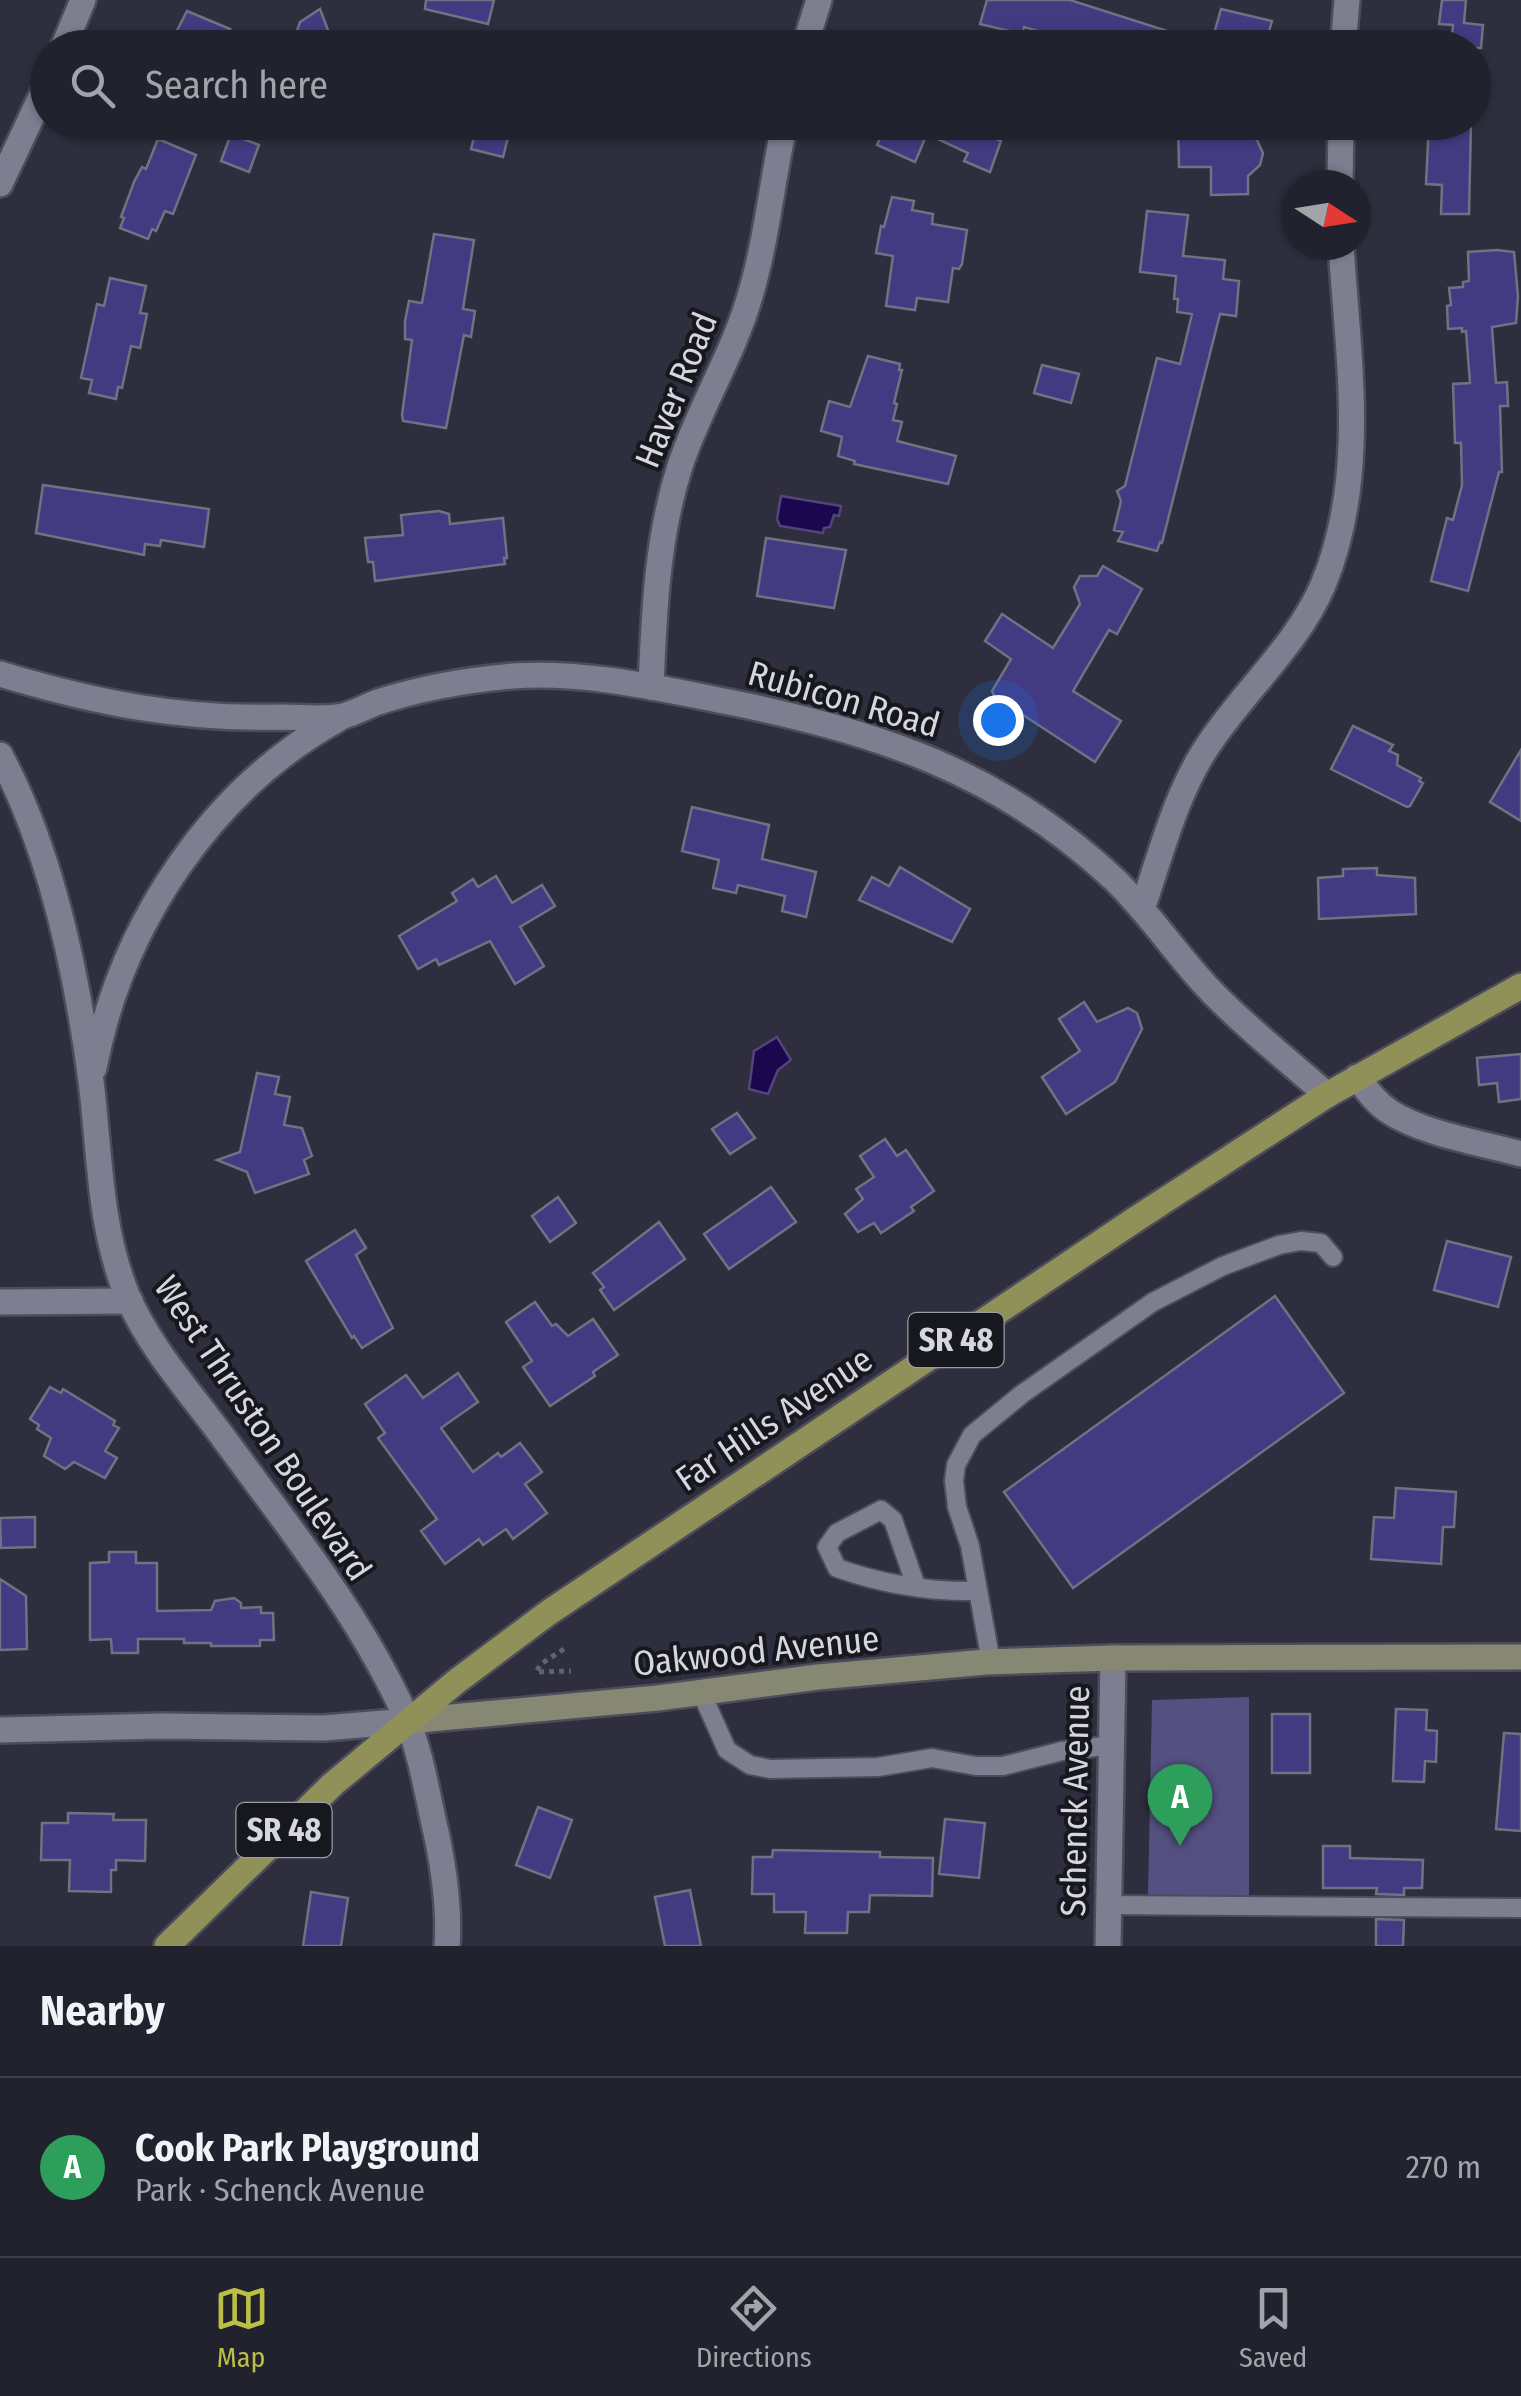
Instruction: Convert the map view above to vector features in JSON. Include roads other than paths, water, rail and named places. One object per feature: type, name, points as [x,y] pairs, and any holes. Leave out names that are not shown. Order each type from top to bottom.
[{"type":"main road","name":"Far Hills Avenue","points":[[167,1946],[320,1796],[408,1721],[548,1613],[1327,1095],[1521,986]]},
{"type":"street","points":[[70,30],[82,0]]},
{"type":"street","points":[[810,30],[819,0]]},
{"type":"street","points":[[1344,30],[1347,0]]},
{"type":"street","points":[[0,184],[30,120]]},
{"type":"street","name":"Haver Road","points":[[651,686],[655,603],[666,515],[681,463],[726,364],[750,298],[782,140]]},
{"type":"street","points":[[1340,140],[1340,170]]},
{"type":"street","points":[[1142,909],[1180,799],[1202,754],[1300,626],[1322,586],[1341,531],[1354,423],[1342,260]]},
{"type":"street","name":"Rubicon Road","points":[[0,674],[127,708],[191,716],[342,716]]},
{"type":"street","name":"Rubicon Road","points":[[91,1085],[110,1003],[165,886],[202,832],[301,739],[342,716],[379,702],[448,685],[513,676],[573,676],[651,686],[802,716],[877,737],[982,783],[1042,822],[1114,880],[1213,993],[1327,1095]]},
{"type":"street","name":"West Thruston Boulevard","points":[[0,755],[37,837],[57,904],[91,1085],[104,1216],[114,1262],[130,1301],[160,1352],[342,1605],[408,1721],[441,1858],[448,1915],[446,1946]]},
{"type":"street","points":[[1357,1077],[1392,1113],[1521,1154]]},
{"type":"street","points":[[0,1302],[130,1301]]},
{"type":"street","name":"Oakwood Avenue","points":[[0,1730],[324,1728],[991,1662],[1521,1657]]},
{"type":"street","name":"Schenck Avenue","points":[[1108,1946],[1113,1658]]},
{"type":"lane","points":[[991,1662],[970,1546],[956,1506],[956,1465],[972,1435],[1022,1394],[1154,1302],[1223,1266],[1301,1242],[1321,1243],[1333,1257]]},
{"type":"lane","points":[[916,1586],[893,1520],[882,1510],[836,1532],[827,1547],[837,1568],[862,1577],[934,1592],[978,1591]]},
{"type":"lane","points":[[701,1692],[727,1750],[750,1765],[770,1769],[878,1767],[932,1758],[976,1766],[1003,1766],[1062,1751],[1113,1745]]},
{"type":"lane","points":[[1108,1906],[1521,1908]]},
{"type":"place","name":"Cook Park Playground","points":[[1180,1846]]}]
